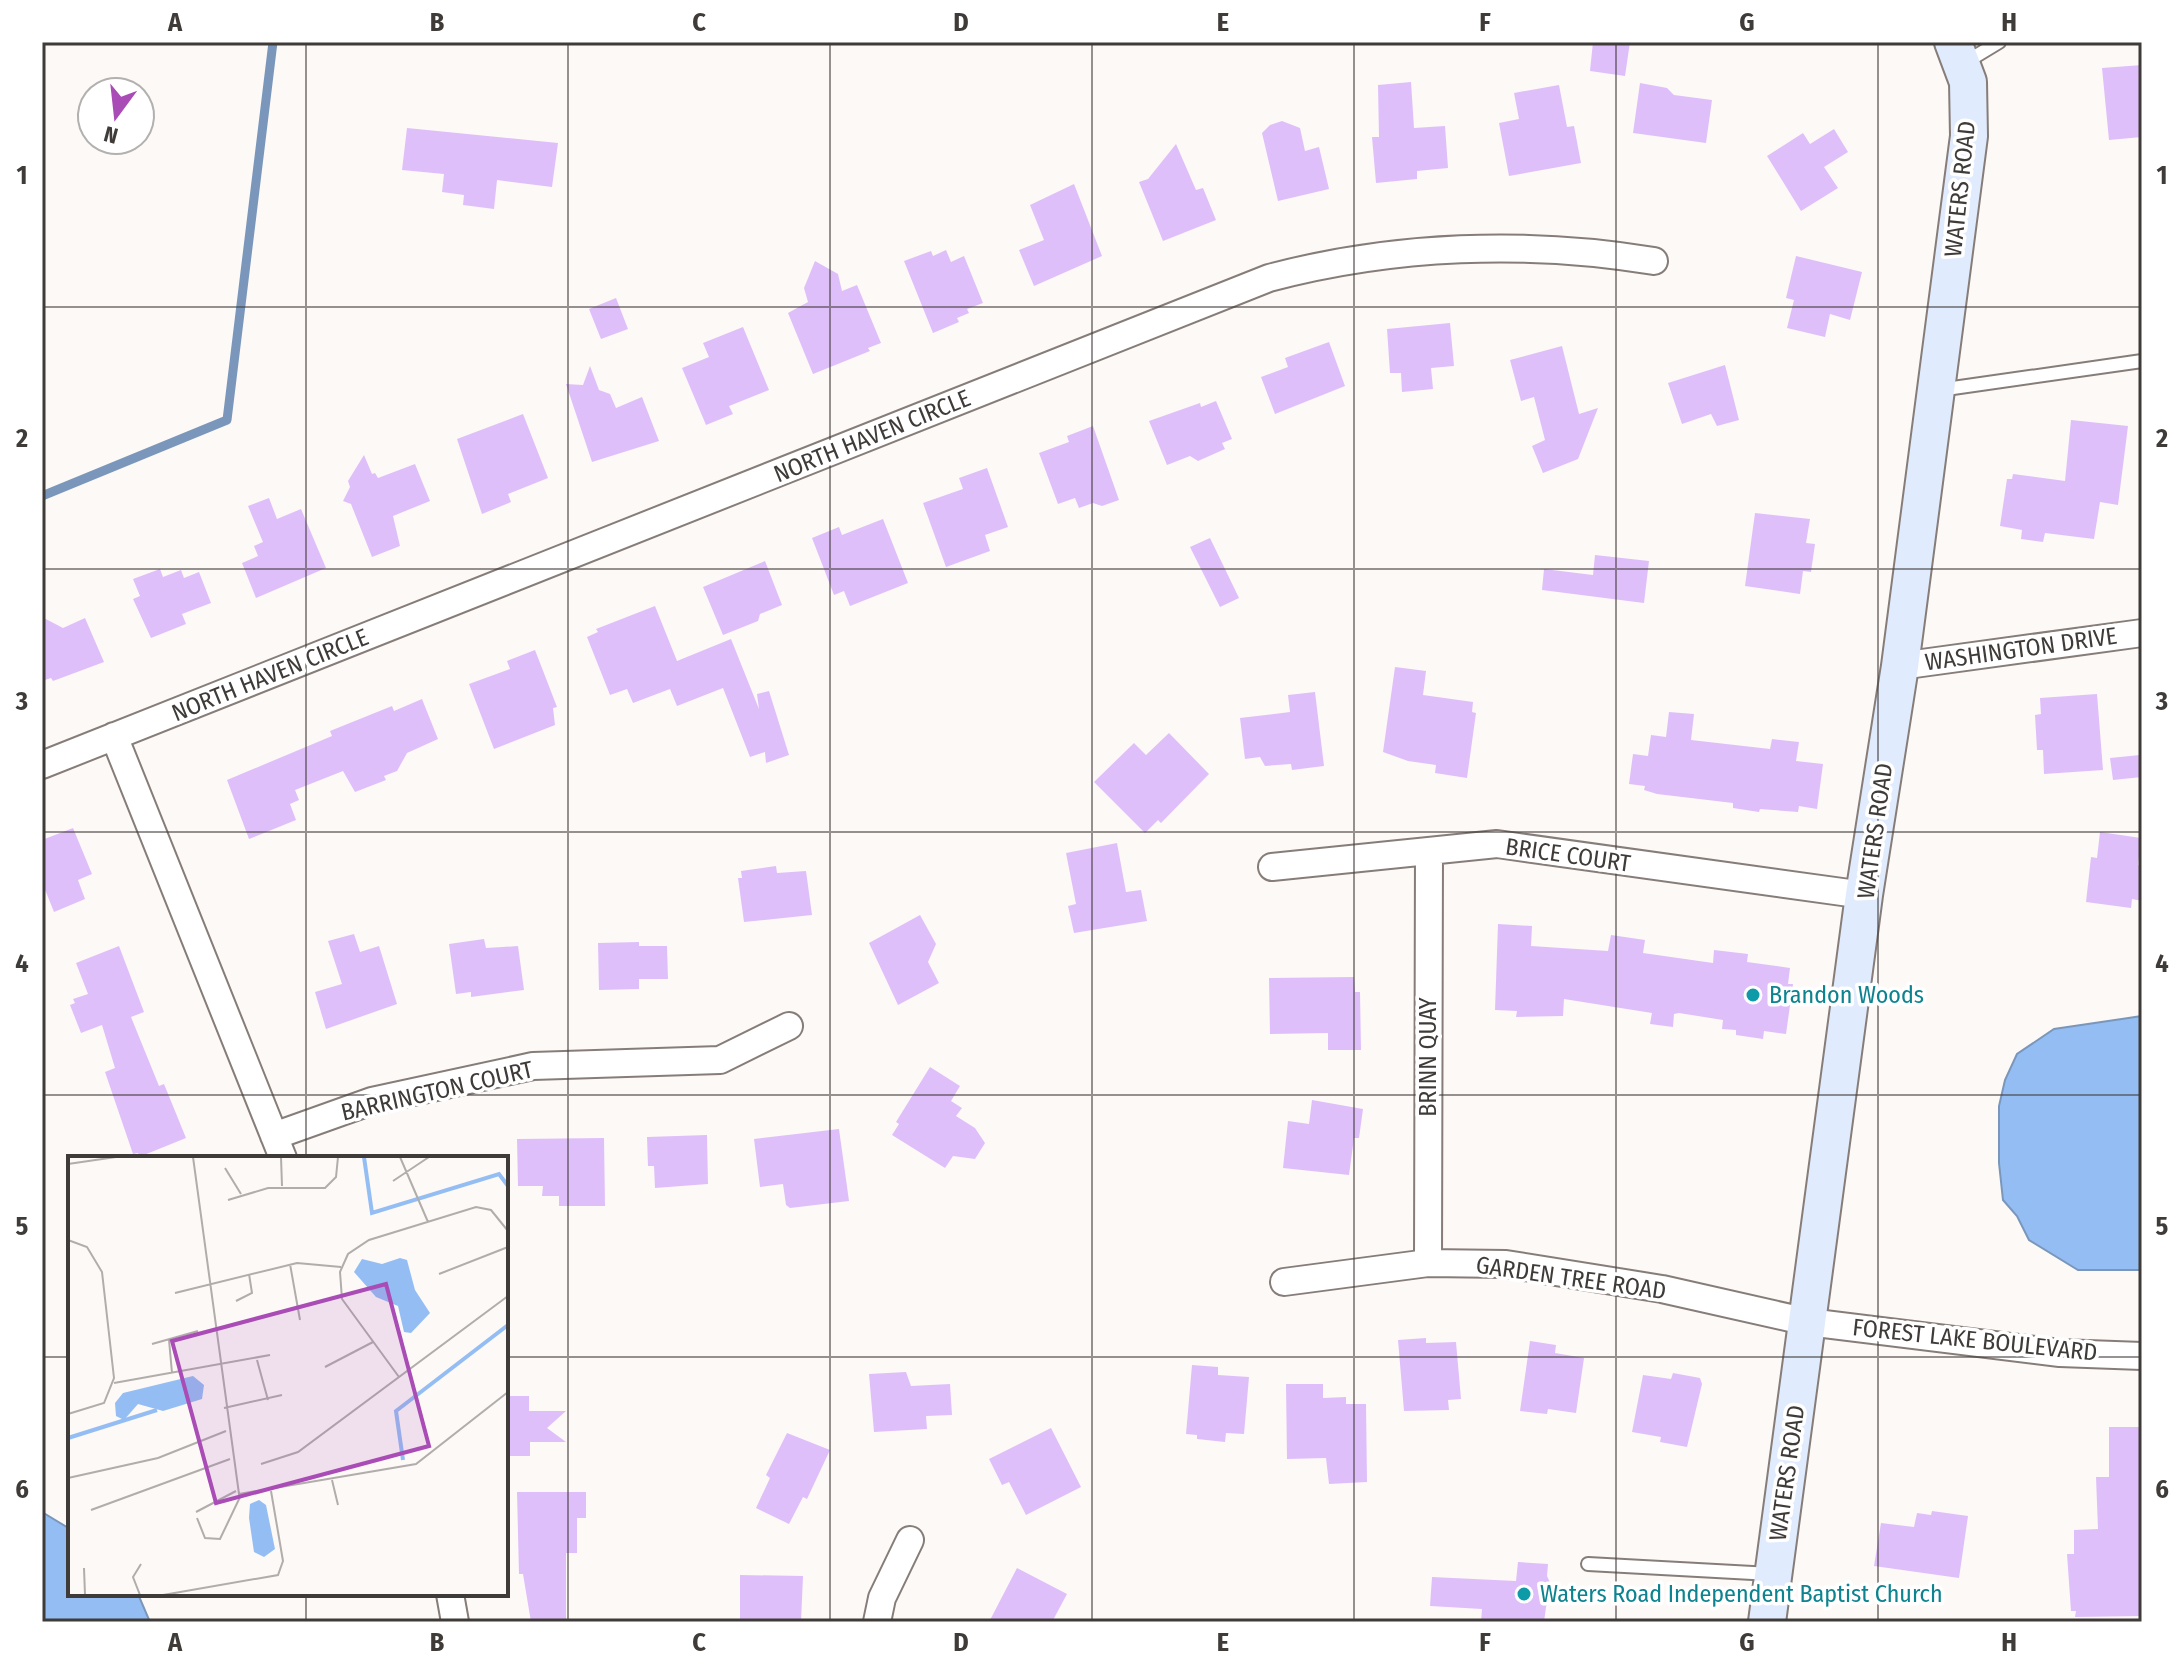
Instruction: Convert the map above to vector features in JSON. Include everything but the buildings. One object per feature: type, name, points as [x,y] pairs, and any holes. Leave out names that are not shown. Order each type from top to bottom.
[{"type":"street","name":"WATERS ROAD","points":[[1767,1622],[1864,895],[1900,666],[1969,136],[1968,82],[1958,53]]},
{"type":"street","name":"NORTH HAVEN CIRCLE","points":[[42,765],[1269,278],[1308,268],[1394,254],[1461,248],[1620,255],[1654,261]]},
{"type":"street","name":"WASHINGTON DRIVE","points":[[1900,666],[2142,633]]},
{"type":"street","points":[[114,736],[278,1147]]},
{"type":"street","name":"BRICE COURT","points":[[1272,867],[1497,844],[1864,895]]},
{"type":"street","name":"BRINN QUAY","points":[[1428,1263],[1429,851]]},
{"type":"street","name":"BARRINGTON COURT","points":[[278,1147],[372,1101],[533,1066],[720,1060],[789,1026]]},
{"type":"street","name":"GARDEN TREE ROAD","points":[[1284,1282],[1428,1263],[1506,1264],[1662,1289],[1808,1322]]},
{"type":"street","name":"FOREST LAKE BOULEVARD","points":[[1808,1322],[2060,1353],[2142,1356]]},
{"type":"street","points":[[877,1622],[882,1598],[910,1540]]},
{"type":"street","points":[[450,1596],[455,1622]]},
{"type":"lane","points":[[1958,53],[1999,42]]},
{"type":"lane","points":[[1936,391],[2142,361]]},
{"type":"lane","points":[[1588,1564],[1774,1574]]},
{"type":"water","points":[[2142,1016],[2142,1270],[2078,1270],[2029,1240],[2017,1216],[2003,1200],[1999,1163],[1999,1106],[2005,1080],[2017,1054],[2054,1029]]},
{"type":"water","points":[[42,1512],[68,1528],[68,1596],[139,1596],[150,1622],[42,1622]]},
{"type":"waterway","points":[[42,496],[227,420],[273,42]]},
{"type":"place","name":"Brandon Woods","points":[[1753,995]]},
{"type":"place","name":"Waters Road Independent Baptist Church","points":[[1524,1594]]}]
